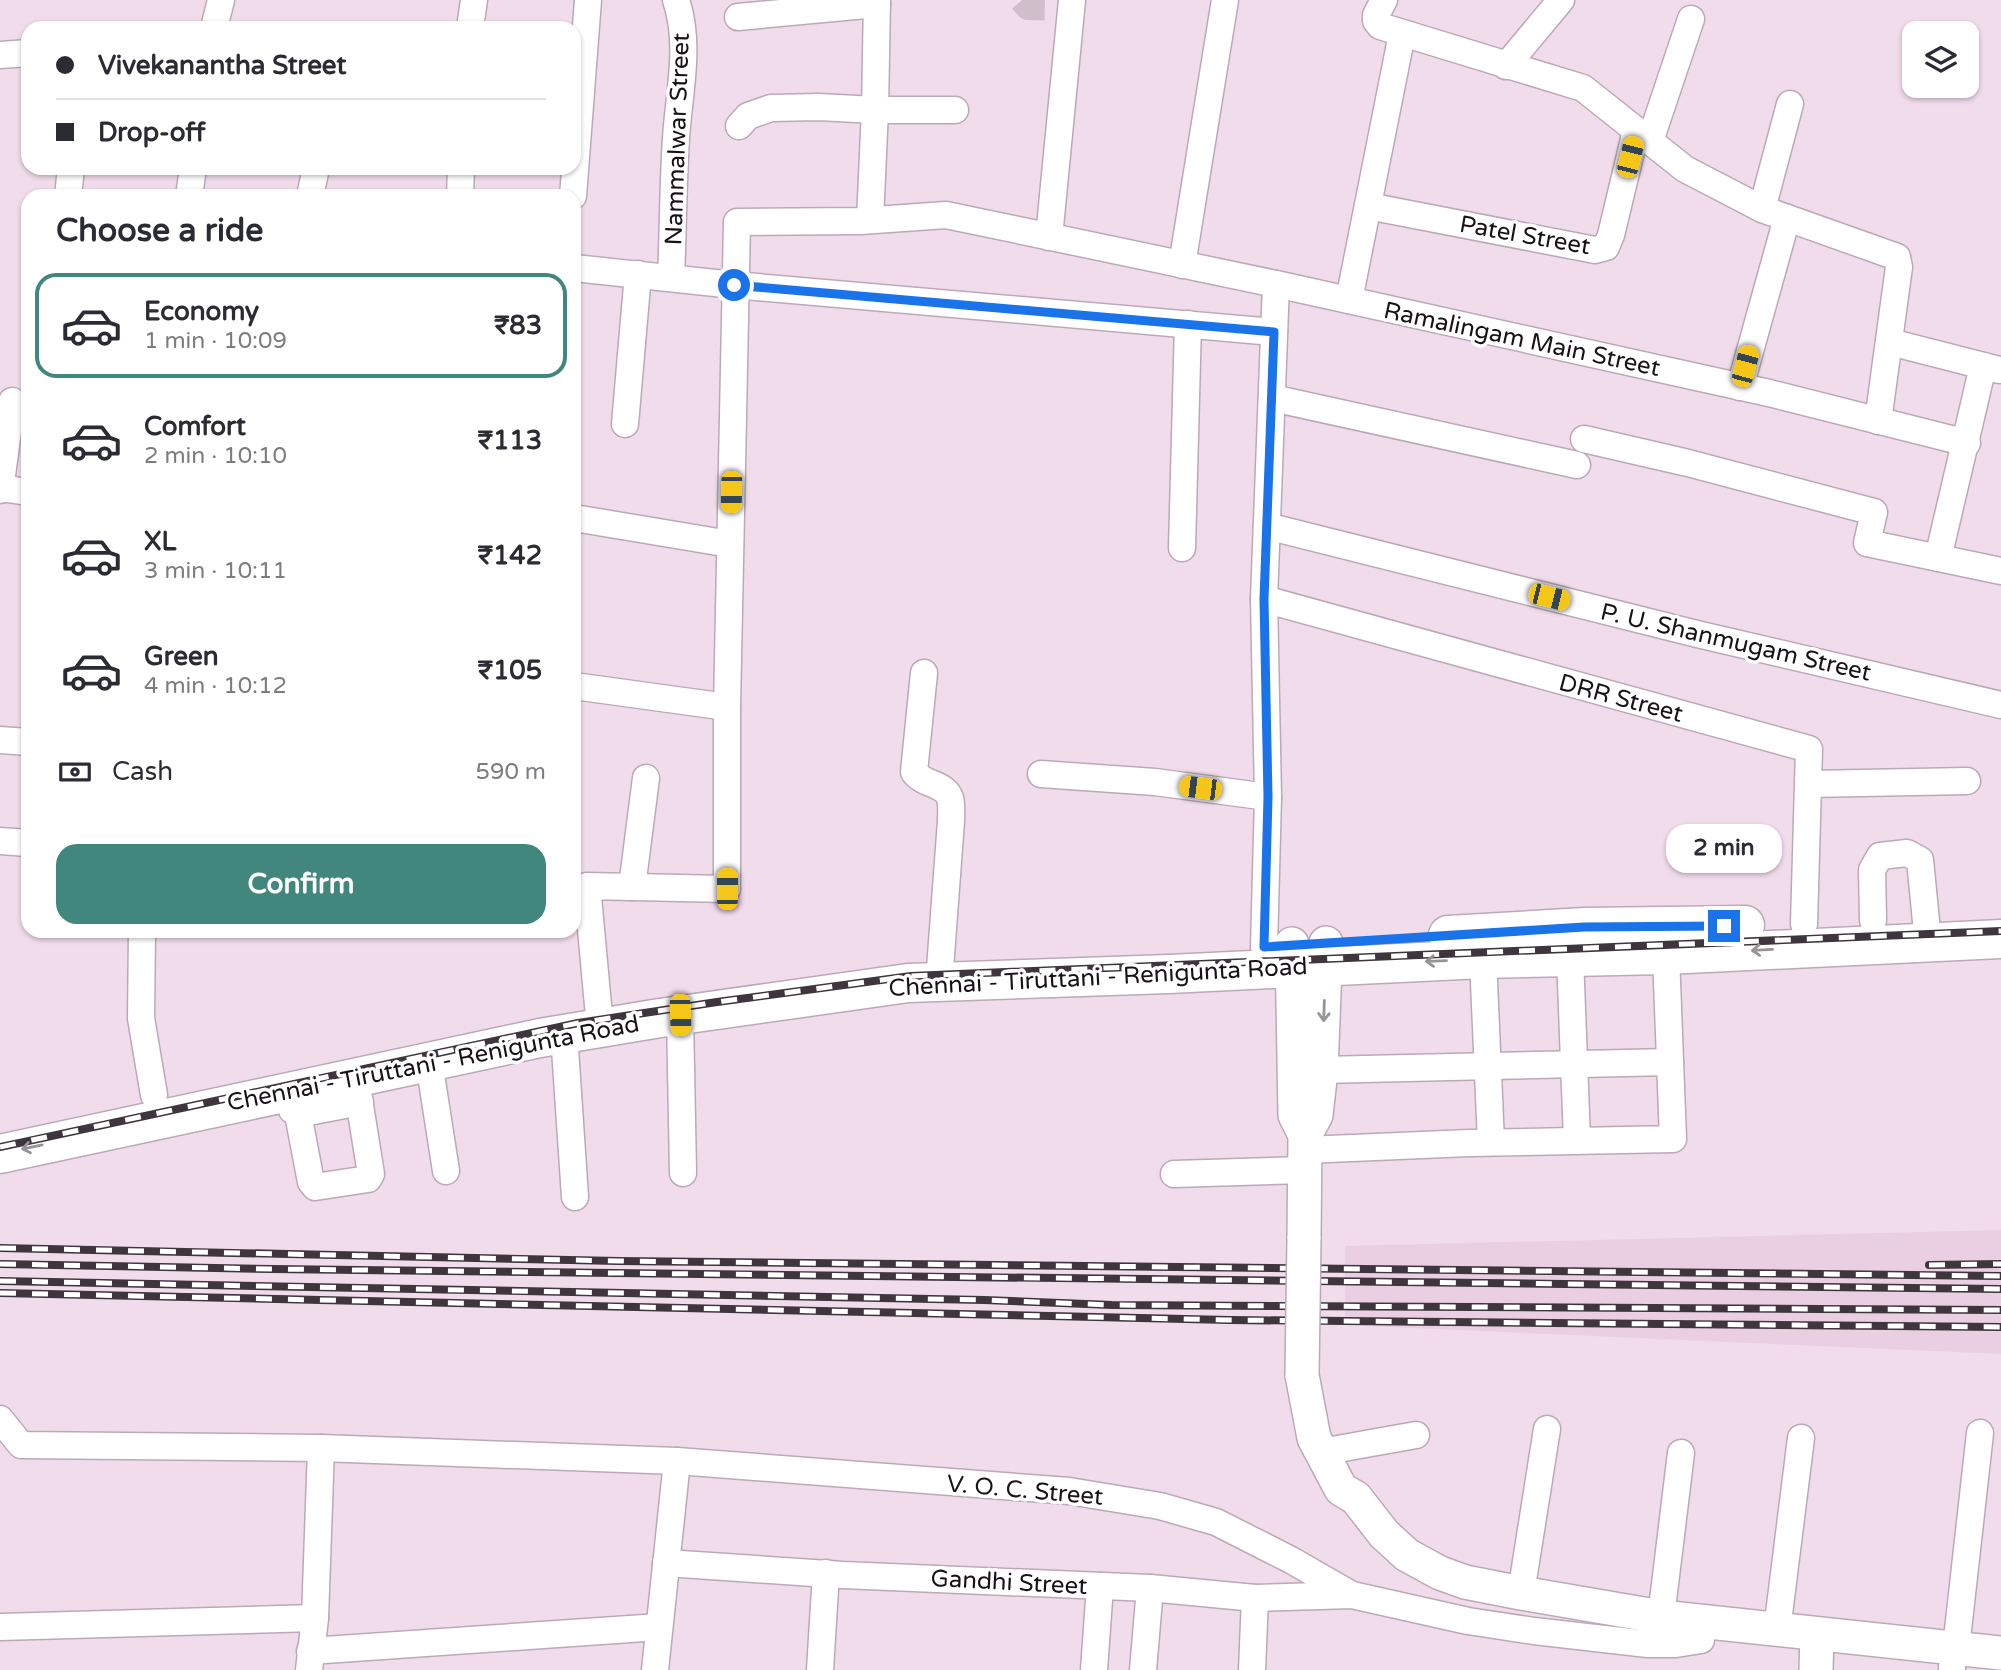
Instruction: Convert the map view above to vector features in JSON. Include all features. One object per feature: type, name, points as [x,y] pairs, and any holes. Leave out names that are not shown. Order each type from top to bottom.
[{"type":"highway","name":"Chennai - Tiruttani - Renigunta Road","points":[[0,1154],[291,1093],[587,1021],[941,970],[1300,954],[1504,949],[1570,957],[1666,955],[1927,929],[2001,912]]},
{"type":"highway","name":"Chennai - Tiruttani - Renigunta Road","points":[[1504,949],[1584,927],[1804,924],[1872,920],[2001,939]]},
{"type":"highway","name":"Chennai - Tiruttani - Renigunta Road","points":[[0,1128],[110,1107],[154,1095],[361,1089],[429,1062],[587,1021],[680,1015],[908,983],[941,970]]},
{"type":"main road","points":[[1300,954],[1321,1070],[1316,1115],[1305,1152]]},
{"type":"main road","points":[[1300,954],[1295,1115],[1305,1152],[1302,1375],[1314,1438],[1321,1452],[1341,1489],[1356,1498],[1384,1534],[1407,1555],[1440,1573],[1465,1582],[1646,1620],[1701,1640],[1817,1653],[1960,1664],[2001,1653]]},
{"type":"main road","points":[[1341,1489],[1339,1507],[1370,1549],[1395,1571],[1428,1591],[1475,1604],[1777,1630],[1817,1653]]},
{"type":"street","points":[[216,21],[221,0]]},
{"type":"street","points":[[471,21],[474,0]]},
{"type":"street","points":[[581,91],[588,0]]},
{"type":"street","name":"Nammalwar Street","points":[[671,278],[676,138],[684,46],[681,15],[676,0]]},
{"type":"street","points":[[1182,265],[1225,0]]},
{"type":"street","points":[[1506,66],[1561,0]]},
{"type":"street","points":[[738,17],[877,2],[876,110],[870,220]]},
{"type":"street","points":[[1049,237],[1068,5]]},
{"type":"street","points":[[1380,10],[1380,26],[1583,89],[1685,169],[1774,214],[1898,257],[1890,342],[1878,421],[1967,443]]},
{"type":"street","points":[[1643,136],[1691,19]]},
{"type":"street","points":[[1349,300],[1402,34]]},
{"type":"street","points":[[0,55],[21,54]]},
{"type":"street","points":[[1740,387],[1774,214],[1790,104]]},
{"type":"street","points":[[739,126],[748,116],[771,108],[956,110]]},
{"type":"street","name":"Patel Street","points":[[1368,206],[1595,250],[1606,247],[1643,136]]},
{"type":"street","points":[[575,1197],[587,1021],[587,886],[727,889],[727,707],[737,222],[870,220],[946,215],[1276,284],[1264,599],[1268,797],[1300,954]]},
{"type":"street","points":[[581,269],[734,285],[1274,332]]},
{"type":"street","points":[[625,424],[638,274]]},
{"type":"street","name":"Ramalingam Main Street","points":[[1276,284],[1769,393],[1878,421]]},
{"type":"street","points":[[1182,548],[1188,324]]},
{"type":"street","points":[[1890,342],[1992,368],[1967,443],[1938,558]]},
{"type":"street","points":[[1272,398],[1577,465]]},
{"type":"street","points":[[13,401],[0,489],[21,491]]},
{"type":"street","points":[[1584,439],[1688,463],[1874,512],[1867,543],[2001,571]]},
{"type":"street","points":[[581,519],[730,544]]},
{"type":"street","name":"P. U. Shanmugam Street","points":[[1267,526],[1697,634],[2001,705]]},
{"type":"street","name":"DRR Street","points":[[1264,599],[1809,749],[1804,924]]},
{"type":"street","points":[[925,673],[914,772],[919,779],[946,792],[951,799],[941,970]]},
{"type":"street","points":[[581,687],[727,707]]},
{"type":"street","points":[[0,740],[21,742]]},
{"type":"street","points":[[1041,774],[1155,782],[1268,797]]},
{"type":"street","points":[[632,887],[646,778]]},
{"type":"street","points":[[1809,783],[1967,781]]},
{"type":"street","points":[[0,841],[21,843]]},
{"type":"street","points":[[1872,920],[1872,870],[1880,856],[1907,853],[1920,860],[1927,929]]},
{"type":"street","points":[[142,938],[141,1018],[154,1095]]},
{"type":"street","points":[[1491,1142],[1487,1066],[1504,949]]},
{"type":"street","points":[[1174,1174],[1305,1152],[1491,1142],[1673,1139],[1666,955]]},
{"type":"street","points":[[1570,957],[1577,1140]]},
{"type":"street","points":[[680,1015],[683,1173]]},
{"type":"street","points":[[429,1062],[446,1171]]},
{"type":"street","points":[[1321,1070],[1670,1062]]},
{"type":"street","points":[[291,1093],[311,1182],[315,1187],[368,1179],[371,1174],[361,1089]]},
{"type":"street","name":"V. O. C. Street","points":[[0,1419],[21,1445],[321,1448],[677,1461],[1069,1491],[1160,1506],[1216,1522],[1292,1560],[1352,1595]]},
{"type":"street","points":[[1521,1593],[1547,1430]]},
{"type":"street","points":[[1960,1664],[1980,1433]]},
{"type":"street","points":[[1321,1452],[1416,1435]]},
{"type":"street","points":[[1777,1630],[1801,1438]]},
{"type":"street","points":[[321,1448],[315,1618],[309,1661],[659,1626]]},
{"type":"street","points":[[1646,1620],[1681,1452]]},
{"type":"street","points":[[655,1670],[677,1461]]},
{"type":"street","name":"Gandhi Street","points":[[666,1563],[1150,1588],[1255,1598],[1352,1595]]},
{"type":"street","points":[[820,1670],[826,1573]]},
{"type":"street","points":[[1094,1670],[1100,1586]]},
{"type":"street","points":[[1143,1670],[1150,1588]]},
{"type":"street","points":[[1352,1595],[1468,1621],[1534,1631],[1648,1644],[1676,1644],[1701,1640]]},
{"type":"street","points":[[1252,1670],[1255,1598]]},
{"type":"street","points":[[0,1627],[315,1618]]},
{"type":"shaded area","points":[[2001,1230],[2001,1354],[1345,1325],[1345,1246]]},
{"type":"tunnel","points":[[1022,0],[1028,7],[1060,8]]},
{"type":"railway","points":[[0,1147],[578,1023],[911,976],[2001,931]]},
{"type":"railway","points":[[0,1248],[619,1261],[2001,1276]]},
{"type":"railway","points":[[0,1264],[2001,1289]]},
{"type":"railway","points":[[1929,1265],[2001,1264]]},
{"type":"railway","points":[[0,1281],[984,1300],[1112,1305],[2001,1310]]},
{"type":"railway","points":[[0,1293],[1230,1320],[2001,1327]]},
{"type":"route","points":[[734,285],[1274,332],[1264,599],[1268,797],[1264,947],[1584,927],[1724,926]]}]
